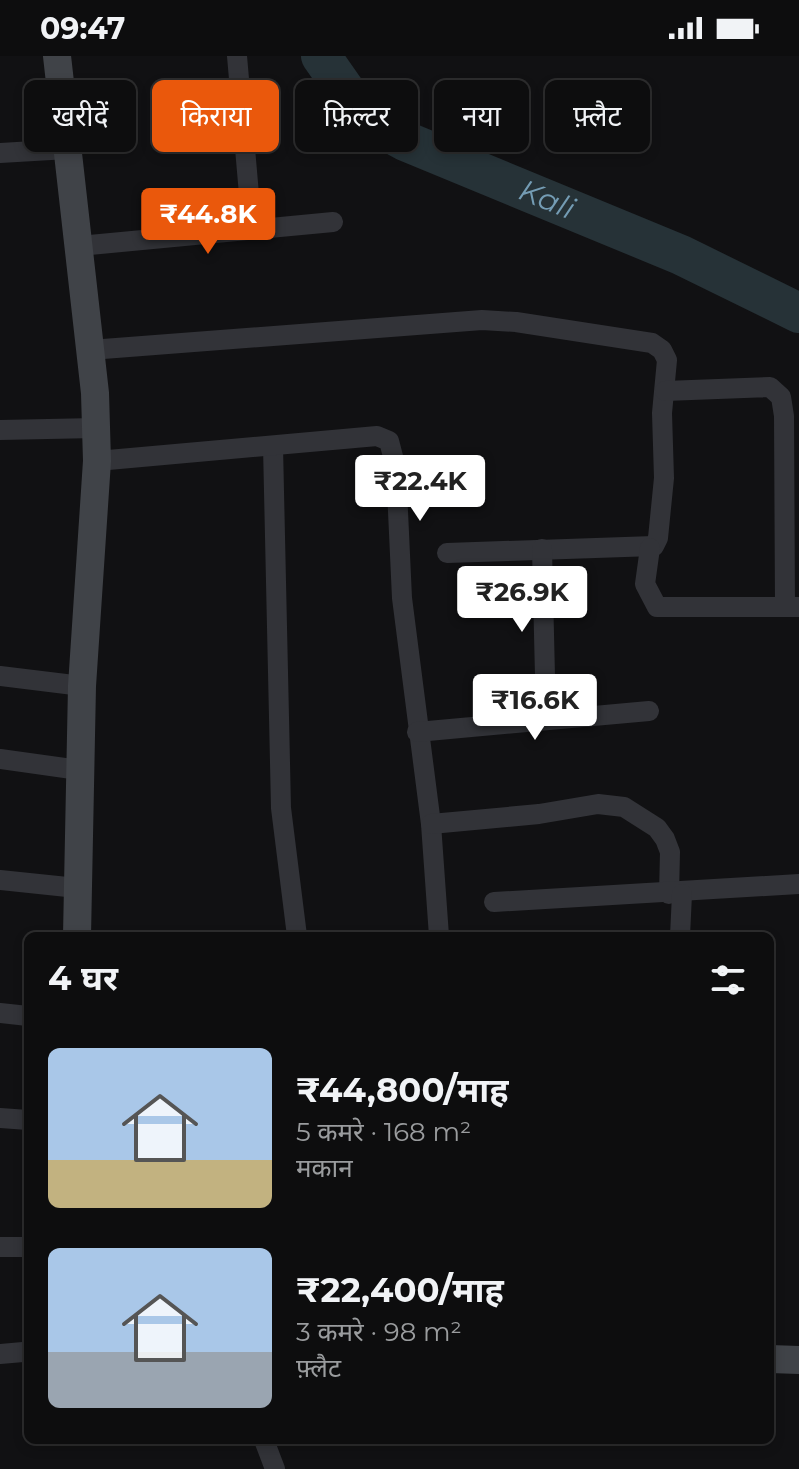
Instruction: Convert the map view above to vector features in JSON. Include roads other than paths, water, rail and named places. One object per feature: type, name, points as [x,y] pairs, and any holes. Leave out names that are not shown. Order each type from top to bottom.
[{"type":"street","points":[[57,56],[60,80]]},
{"type":"street","points":[[237,56],[252,229]]},
{"type":"street","points":[[0,153],[24,152]]},
{"type":"street","points":[[68,152],[90,350],[97,461],[82,686],[77,932]]},
{"type":"street","points":[[79,246],[333,222]]},
{"type":"street","points":[[90,350],[482,320],[516,322],[655,345],[667,360],[665,391],[658,538],[650,548],[645,584],[657,607],[792,607],[781,397],[770,387],[665,391]]},
{"type":"street","points":[[0,430],[96,428]]},
{"type":"street","points":[[97,461],[377,436],[391,444],[396,468],[402,598],[431,824],[439,932]]},
{"type":"street","points":[[273,446],[281,808],[296,932]]},
{"type":"street","points":[[447,553],[650,548]]},
{"type":"street","points":[[542,549],[546,719]]},
{"type":"street","points":[[0,676],[82,686]]},
{"type":"street","points":[[417,732],[649,711]]},
{"type":"street","points":[[0,759],[79,770]]},
{"type":"street","points":[[431,824],[539,814],[598,804],[624,807],[657,828],[665,839],[670,852],[680,932]]},
{"type":"street","points":[[0,880],[77,888]]},
{"type":"street","points":[[494,902],[591,894],[676,894],[799,884]]},
{"type":"street","points":[[0,1013],[24,1016]]},
{"type":"street","points":[[0,1118],[24,1120]]},
{"type":"street","points":[[0,1247],[24,1247]]},
{"type":"street","points":[[0,1354],[23,1352]]},
{"type":"street","points":[[774,1359],[799,1360]]},
{"type":"street","points":[[266,1444],[275,1469]]},
{"type":"waterway","name":"Kali","points":[[321,56],[365,119],[405,141],[681,255],[799,313]]}]
